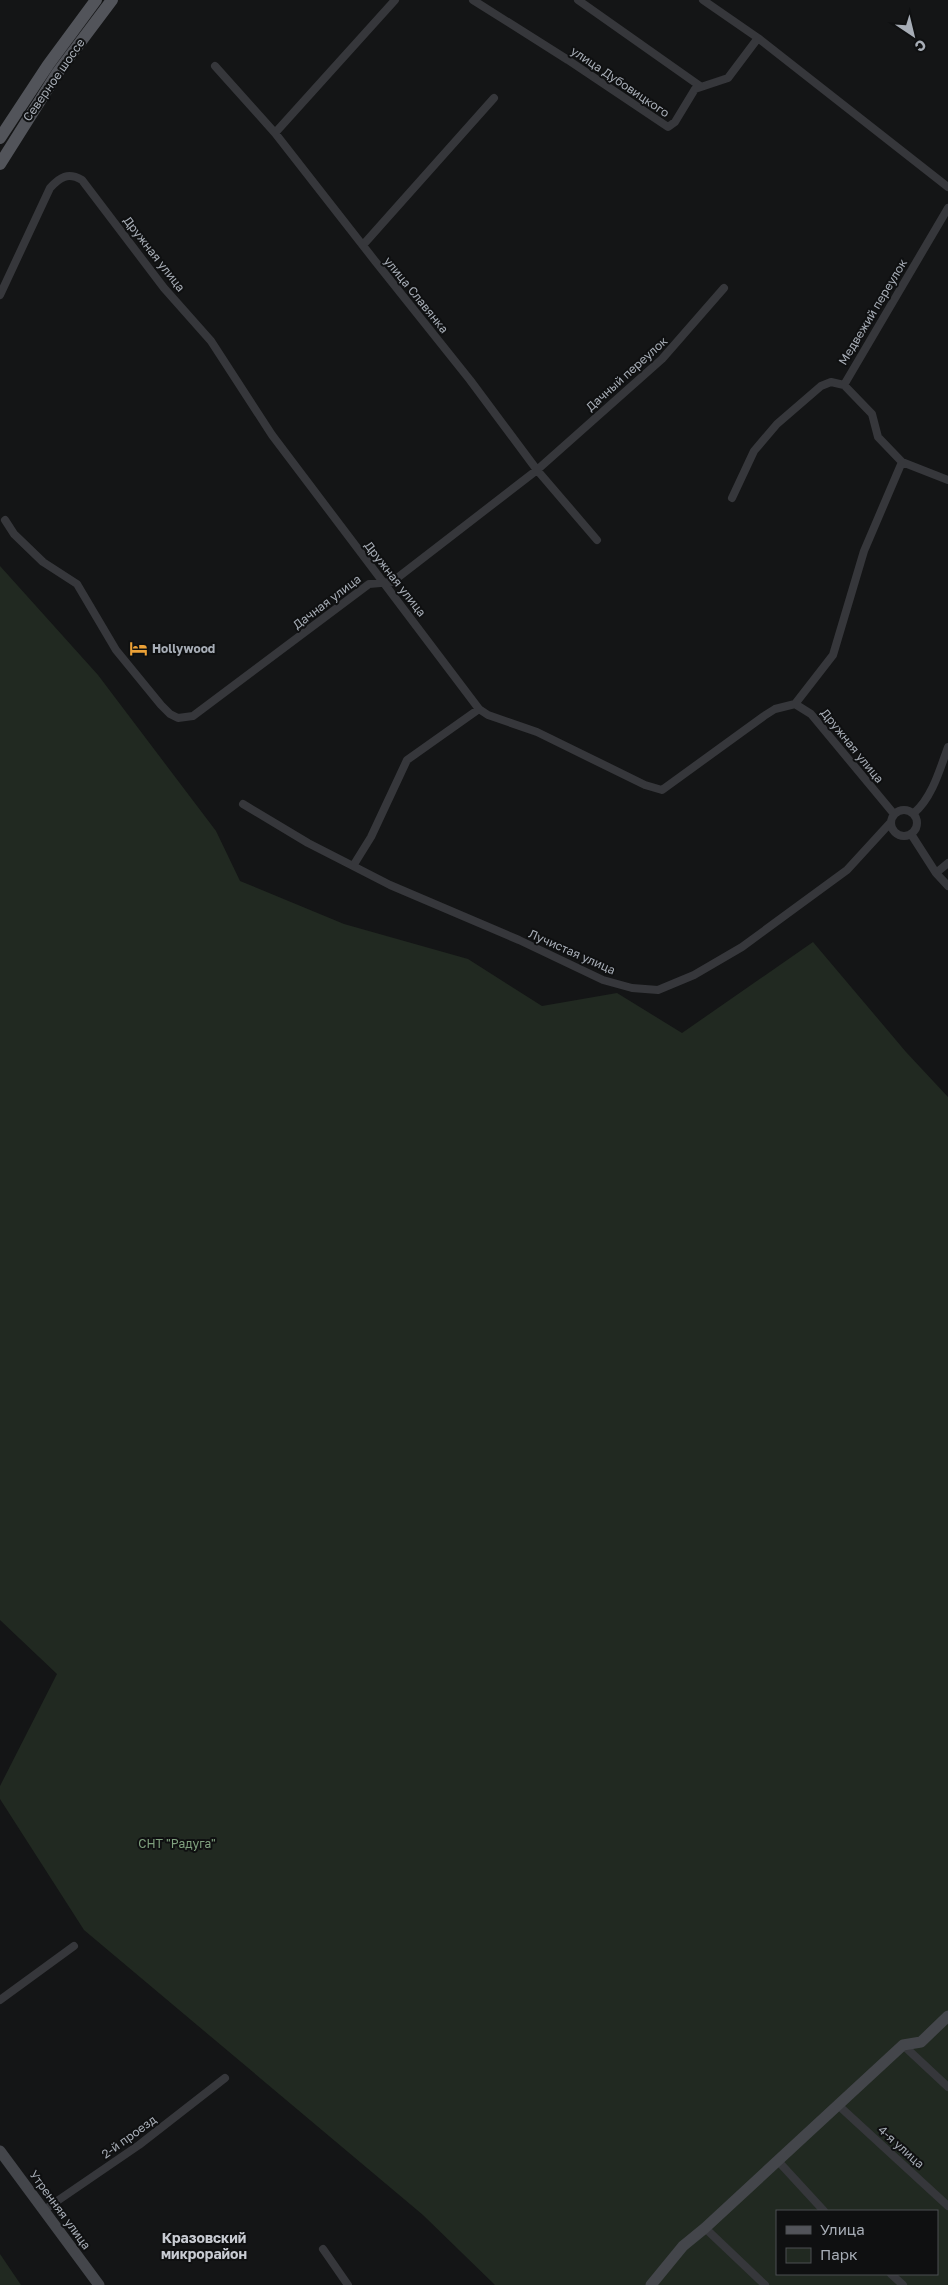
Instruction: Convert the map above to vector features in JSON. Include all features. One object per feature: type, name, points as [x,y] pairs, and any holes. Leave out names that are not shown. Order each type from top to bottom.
[{"type":"main road","name":"Северное шоссе","points":[[0,138],[48,65],[96,0]]},
{"type":"main road","name":"Северное шоссе","points":[[0,164],[58,72],[112,0]]},
{"type":"street","points":[[275,133],[395,0]]},
{"type":"street","name":"улица Дубовицкого","points":[[473,0],[568,60],[664,126],[668,127],[675,122],[690,96],[700,86]]},
{"type":"street","points":[[578,0],[700,86],[728,78],[758,38]]},
{"type":"street","points":[[703,0],[758,38],[948,187]]},
{"type":"street","name":"улица Славянка","points":[[215,66],[275,133],[470,380],[537,470],[597,540]]},
{"type":"street","points":[[363,244],[494,98]]},
{"type":"street","name":"Дружная улица","points":[[0,295],[50,188],[59,178],[68,176],[82,180],[164,288],[211,341],[278,442],[479,709],[488,715],[536,732],[645,785],[662,790],[764,716],[786,705],[795,704],[811,714],[894,814]]},
{"type":"street","name":"Медвежий переулок","points":[[732,498],[754,450],[777,424],[821,386],[830,382],[844,385],[948,208]]},
{"type":"street","name":"Дачный переулок","points":[[537,470],[662,359],[724,288]]},
{"type":"street","points":[[844,385],[872,414],[878,437],[902,462],[948,480]]},
{"type":"street","points":[[795,704],[833,655],[864,552],[902,462]]},
{"type":"street","name":"Дачная улица","points":[[5,520],[14,534],[43,562],[77,584],[116,650],[161,705],[170,714],[178,718],[193,716],[202,711],[369,584],[392,582],[537,470]]},
{"type":"street","points":[[353,866],[371,837],[407,760],[479,709]]},
{"type":"street","points":[[914,813],[921,808],[939,773],[948,747]]},
{"type":"street","name":"Лучистая улица","points":[[243,804],[308,843],[390,885],[519,940],[603,980],[632,988],[658,990],[694,976],[742,947],[847,870],[891,822]]},
{"type":"street","points":[[904,809],[914,813],[918,821],[911,834],[905,836],[896,833],[891,822],[894,814],[904,809]]},
{"type":"street","points":[[911,834],[936,873],[948,886]]},
{"type":"street","points":[[936,873],[948,863]]},
{"type":"street","points":[[0,2000],[74,1946]]},
{"type":"street","points":[[651,2285],[683,2246],[706,2228],[903,2045],[921,2042],[948,2016]]},
{"type":"street","points":[[903,2045],[948,2087]]},
{"type":"street","name":"2-й проезд","points":[[44,2210],[139,2144],[225,2078]]},
{"type":"street","name":"4-я улица","points":[[838,2105],[948,2206]]},
{"type":"street","name":"Утренняя улица","points":[[0,2151],[99,2285]]},
{"type":"street","points":[[778,2162],[823,2210]]},
{"type":"street","points":[[706,2228],[765,2285]]},
{"type":"street","points":[[323,2248],[348,2285]]},
{"type":"street","points":[[892,2275],[903,2285]]},
{"type":"green space","name":"СНТ \"Радуга\"","points":[[0,566],[98,675],[216,831],[240,881],[344,924],[468,959],[542,1006],[617,993],[682,1033],[813,942],[906,1052],[948,1097],[948,2285],[495,2285],[423,2215],[84,1930],[0,1799],[0,1786],[57,1674],[0,1620]]},
{"type":"green space","points":[[0,2254],[21,2285],[0,2285]]},
{"type":"place","name":"Hollywood","points":[[138,649]]},
{"type":"district","name":"Кразовский микрорайон","points":[[204,2246]]}]
